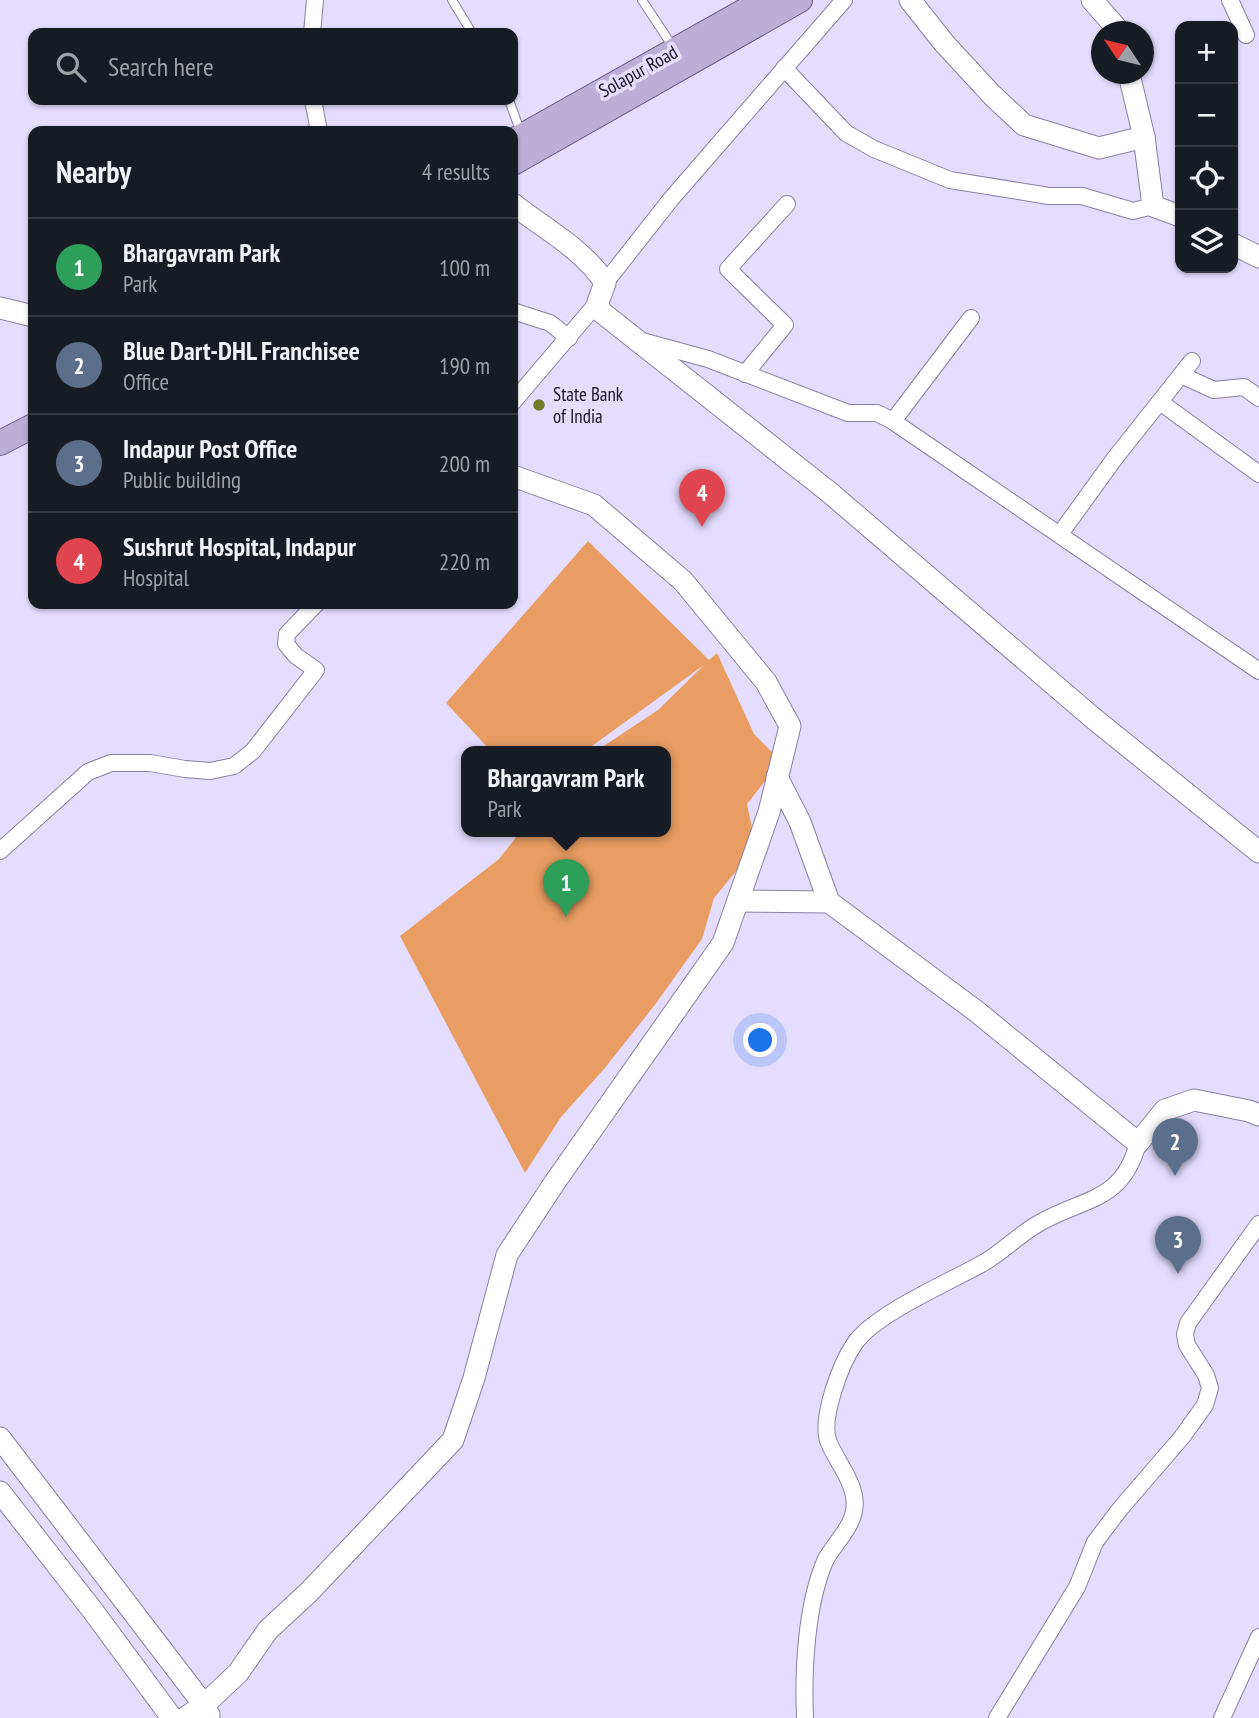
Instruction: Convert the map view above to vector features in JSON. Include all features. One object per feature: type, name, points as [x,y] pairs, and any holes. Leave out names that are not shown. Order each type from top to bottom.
[{"type":"main road","name":"Solapur Road","points":[[520,148],[680,58],[764,0]]},
{"type":"main road","points":[[680,58],[800,0]]},
{"type":"main road","points":[[0,425],[28,411]]},
{"type":"main road","points":[[0,443],[28,429]]},
{"type":"street","points":[[313,28],[315,0]]},
{"type":"street","points":[[518,396],[569,338],[671,199],[844,0]]},
{"type":"street","points":[[910,0],[944,43],[1024,125],[1098,148],[1144,137]]},
{"type":"street","points":[[1092,0],[1110,21]]},
{"type":"street","points":[[1230,0],[1246,35]]},
{"type":"street","points":[[784,68],[846,134],[874,149],[950,180],[1049,196],[1082,196],[1133,211],[1153,206],[1175,214]]},
{"type":"street","points":[[1131,84],[1144,137],[1153,206]]},
{"type":"street","points":[[314,105],[318,126]]},
{"type":"street","points":[[745,374],[785,325],[728,269],[787,204]]},
{"type":"street","points":[[518,208],[579,254],[599,273],[602,292],[600,311],[829,492],[1083,709],[1259,852]]},
{"type":"street","points":[[1238,246],[1259,257]]},
{"type":"street","points":[[518,313],[550,323],[569,338]]},
{"type":"street","points":[[892,421],[971,318]]},
{"type":"street","points":[[640,341],[708,359],[848,413],[877,413],[1060,534],[1259,671]]},
{"type":"street","points":[[1060,534],[1115,458],[1192,361]]},
{"type":"street","points":[[1181,375],[1214,390],[1244,387],[1259,398]]},
{"type":"street","points":[[1160,402],[1259,474]]},
{"type":"street","points":[[185,1718],[207,1711],[268,1630],[309,1592],[453,1440],[474,1378],[507,1255],[723,943],[769,812],[790,726],[766,682],[682,581],[594,505],[518,478]]},
{"type":"street","points":[[0,850],[88,772],[111,763],[150,763],[210,771],[234,766],[253,751],[316,670],[296,656],[286,644],[287,634],[311,609]]},
{"type":"street","points":[[777,777],[800,822],[829,902],[976,1011],[1138,1143]]},
{"type":"street","points":[[738,901],[829,902]]},
{"type":"street","points":[[805,1718],[804,1691],[814,1597],[825,1563],[854,1513],[855,1501],[850,1484],[828,1440],[826,1426],[830,1403],[855,1343],[896,1310],[986,1261],[1038,1223],[1100,1196],[1115,1186],[1128,1172],[1138,1143],[1165,1110],[1194,1100],[1259,1115]]},
{"type":"street","points":[[997,1718],[1077,1587],[1095,1542],[1182,1437],[1205,1405],[1210,1388],[1206,1375],[1187,1345],[1185,1334],[1188,1323],[1259,1224]]},
{"type":"street","points":[[0,1438],[207,1711]]},
{"type":"street","points":[[0,1492],[172,1718]]},
{"type":"street","points":[[85,1601],[112,1584]]},
{"type":"street","points":[[1223,1718],[1259,1637]]},
{"type":"lane","points":[[452,0],[469,28]]},
{"type":"lane","points":[[642,0],[680,58]]},
{"type":"lane","points":[[510,105],[515,126]]},
{"type":"shaded area","points":[[588,541],[709,660],[717,653],[754,734],[781,761],[747,804],[756,847],[714,898],[702,939],[654,1006],[604,1069],[561,1117],[525,1173],[400,936],[499,859],[516,837],[671,837],[671,746],[604,746],[658,710],[704,665],[592,746],[486,746],[446,703]]},
{"type":"place","name":"State Bank of India","points":[[539,405]]},
{"type":"place","name":"Sushrut Hospital, Indapur","points":[[702,527]]},
{"type":"place","name":"Bhargavram Park","points":[[566,917]]},
{"type":"place","name":"Blue Dart-DHL Franchisee","points":[[1175,1176]]},
{"type":"place","name":"Indapur Post Office","points":[[1178,1274]]}]
